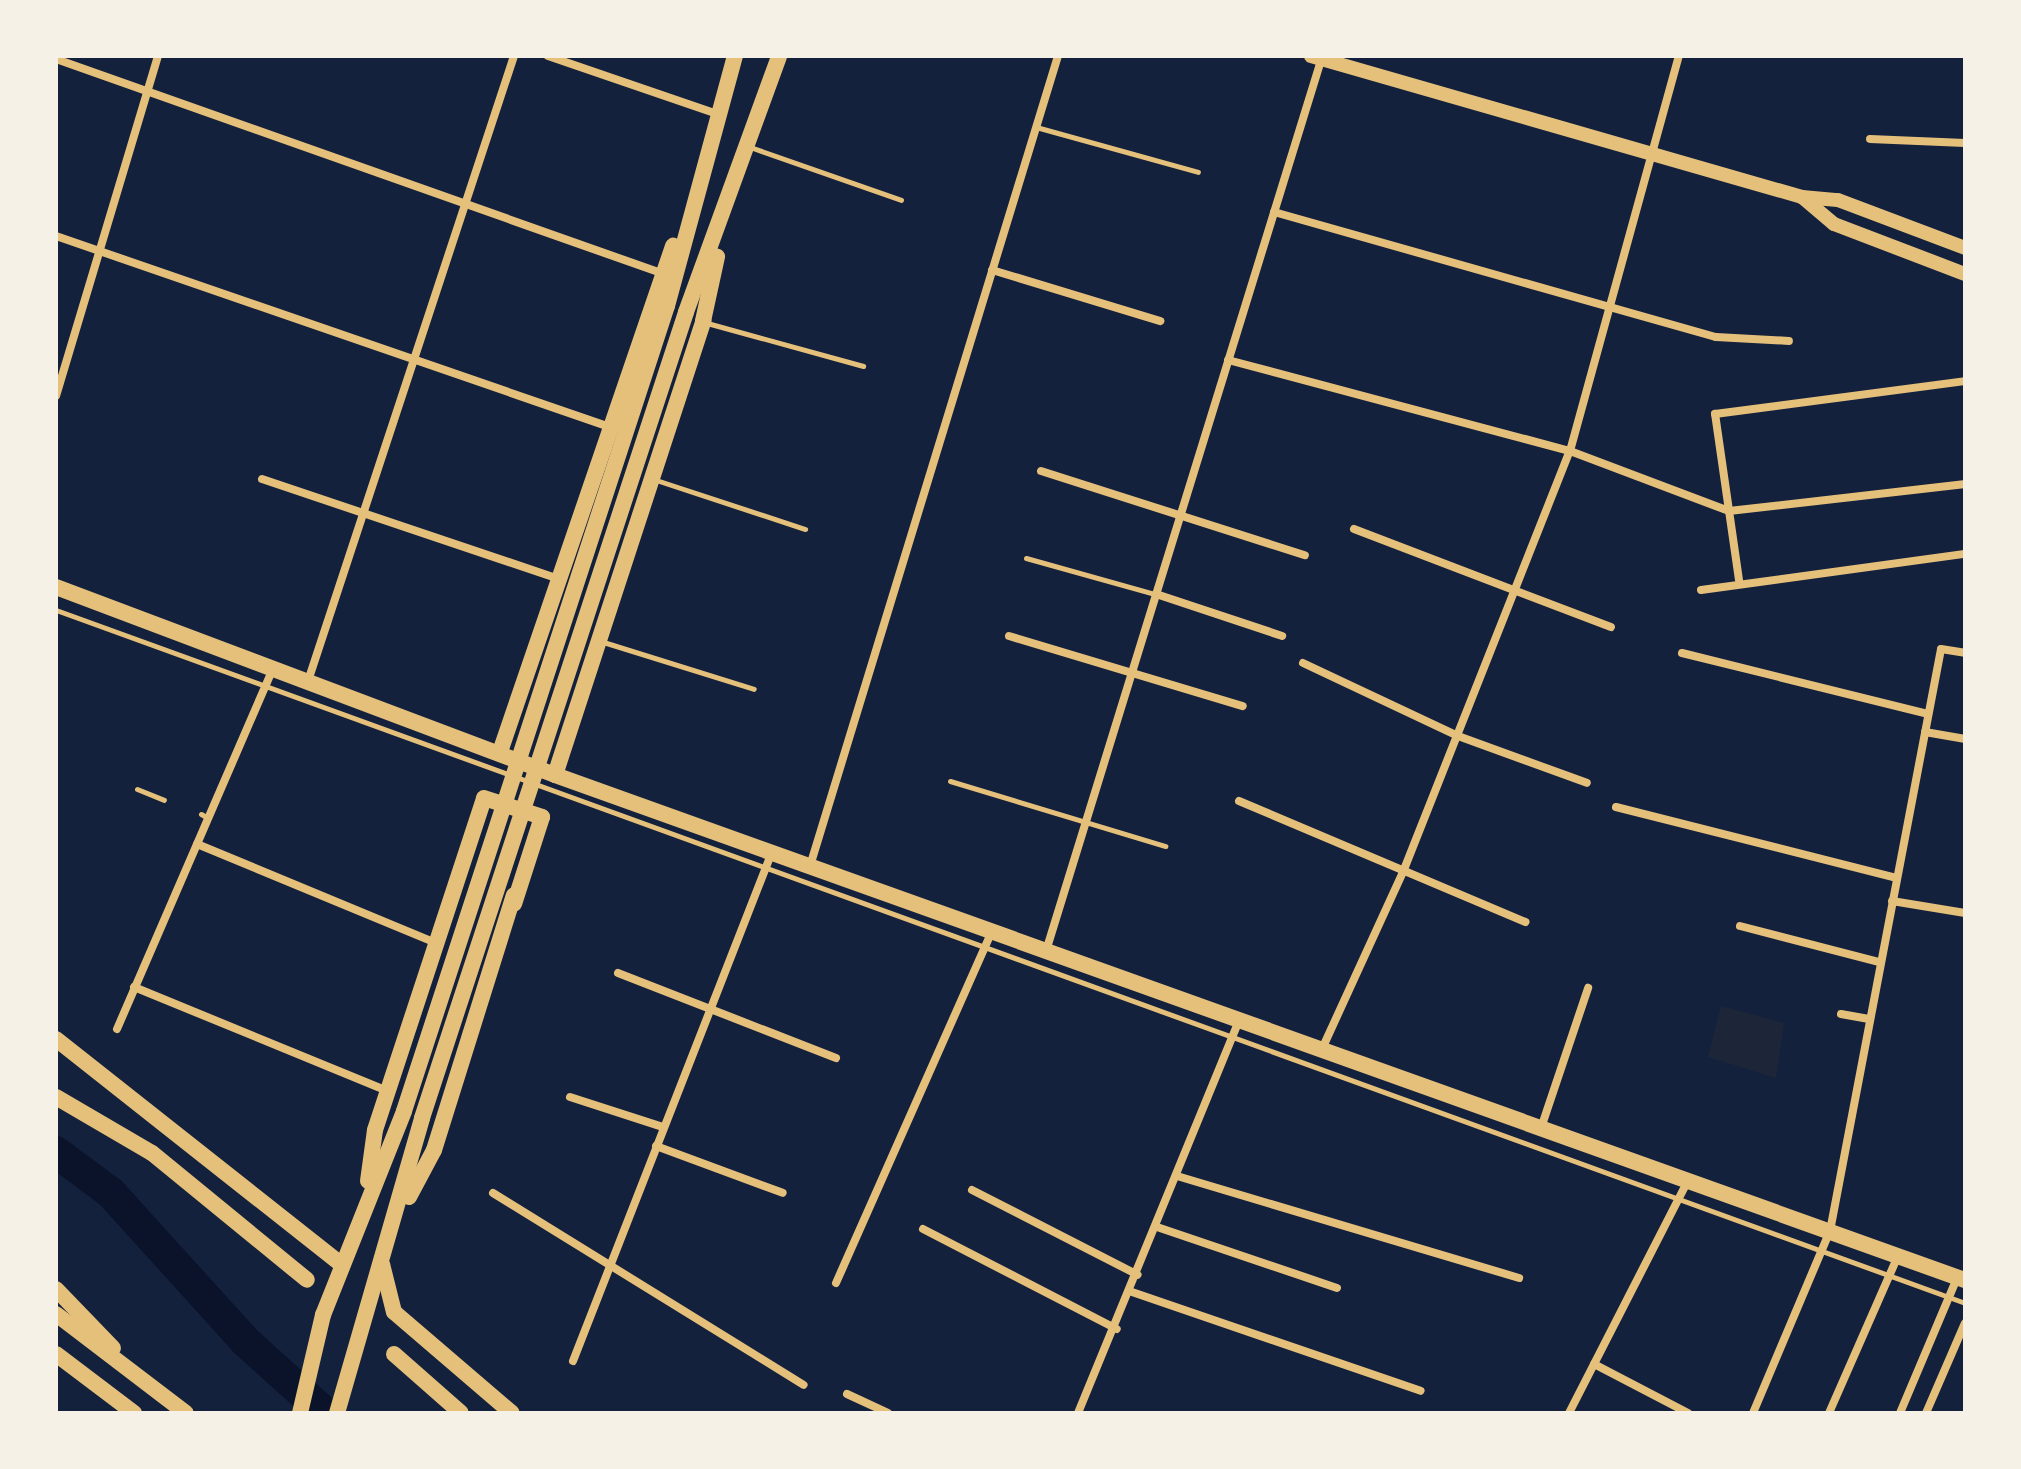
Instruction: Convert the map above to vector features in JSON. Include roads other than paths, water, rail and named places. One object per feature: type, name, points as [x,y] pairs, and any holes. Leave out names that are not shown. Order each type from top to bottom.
[{"type":"main road","points":[[300,1413],[323,1315],[404,1111],[667,306],[690,208],[735,56]]},
{"type":"main road","points":[[337,1413],[353,1347],[397,1220],[422,1118],[686,312],[725,218],[779,56]]},
{"type":"main road","points":[[1318,57],[1657,150],[1802,197],[1838,200],[1965,248]]},
{"type":"main road","points":[[1802,197],[1834,224],[1965,274]]},
{"type":"main road","points":[[501,749],[607,426],[661,273],[690,208]]},
{"type":"main road","points":[[555,775],[703,321],[725,218]]},
{"type":"main road","points":[[566,551],[584,577],[607,578],[623,567]]},
{"type":"main road","points":[[56,587],[501,749],[555,775],[767,860],[810,866],[988,937],[1046,951],[1237,1027],[1322,1049],[1961,1278]]},
{"type":"main road","points":[[365,1207],[388,1091],[484,798],[542,817],[434,1150],[397,1220]]},
{"type":"main road","points":[[458,880],[465,869],[483,868],[512,882],[514,904]]},
{"type":"main road","points":[[56,1039],[342,1265]]},
{"type":"main road","points":[[56,1097],[152,1153],[307,1280]]},
{"type":"main road","points":[[382,1264],[394,1312],[512,1413]]},
{"type":"main road","points":[[56,1289],[140,1378]]},
{"type":"main road","points":[[56,1314],[186,1413]]},
{"type":"main road","points":[[56,1354],[134,1413]]},
{"type":"main road","points":[[394,1354],[461,1413]]},
{"type":"street","points":[[56,396],[158,56]]},
{"type":"street","points":[[309,678],[514,56]]},
{"type":"street","points":[[548,56],[717,114]]},
{"type":"street","points":[[810,866],[1058,56]]},
{"type":"street","points":[[1322,1049],[1403,872],[1518,591],[1570,451],[1657,150],[1679,56]]},
{"type":"street","points":[[1046,951],[1274,212],[1318,57]]},
{"type":"street","points":[[56,59],[661,273]]},
{"type":"street","points":[[1870,139],[1965,143]]},
{"type":"street","points":[[1274,212],[1612,302],[1716,337],[1789,341]]},
{"type":"street","points":[[56,236],[414,356],[607,426]]},
{"type":"street","points":[[992,270],[1160,321]]},
{"type":"street","points":[[1228,360],[1570,451],[1729,511],[1965,484]]},
{"type":"street","points":[[1739,580],[1715,414],[1965,381]]},
{"type":"street","points":[[1041,471],[1305,555]]},
{"type":"street","points":[[262,479],[365,509],[557,578]]},
{"type":"street","points":[[1354,529],[1611,627]]},
{"type":"street","points":[[1701,590],[1739,580],[1965,554]]},
{"type":"street","points":[[1156,594],[1282,636]]},
{"type":"street","points":[[1009,636],[1243,706]]},
{"type":"street","points":[[1753,1413],[1830,1231],[1941,649],[1965,653]]},
{"type":"street","points":[[1682,653],[1928,714]]},
{"type":"street","points":[[1303,663],[1458,736],[1587,783]]},
{"type":"street","points":[[117,1029],[197,844],[204,816],[274,666]]},
{"type":"street","points":[[1925,732],[1965,739]]},
{"type":"street","points":[[1239,801],[1525,922]]},
{"type":"street","points":[[1616,807],[1896,878]]},
{"type":"street","points":[[197,844],[316,900],[437,943]]},
{"type":"street","points":[[573,1361],[767,860]]},
{"type":"street","points":[[1892,901],[1965,913]]},
{"type":"street","points":[[1740,926],[1879,962]]},
{"type":"street","points":[[836,1283],[988,937]]},
{"type":"street","points":[[618,973],[836,1058]]},
{"type":"street","points":[[134,987],[388,1091]]},
{"type":"street","points":[[1541,1128],[1588,988]]},
{"type":"street","points":[[1841,1014],[1868,1019]]},
{"type":"street","points":[[1078,1413],[1117,1329],[1237,1027]]},
{"type":"street","points":[[570,1097],[663,1127]]},
{"type":"street","points":[[656,1146],[783,1193]]},
{"type":"street","points":[[1177,1176],[1519,1278]]},
{"type":"street","points":[[1569,1413],[1688,1180]]},
{"type":"street","points":[[972,1190],[1138,1275]]},
{"type":"street","points":[[493,1193],[804,1385]]},
{"type":"street","points":[[1157,1227],[1337,1288]]},
{"type":"street","points":[[923,1229],[1117,1329]]},
{"type":"street","points":[[1829,1413],[1898,1256]]},
{"type":"street","points":[[1900,1413],[1949,1297],[1961,1278]]},
{"type":"street","points":[[1132,1292],[1421,1391]]},
{"type":"street","points":[[1926,1413],[1965,1323]]},
{"type":"street","points":[[1594,1364],[1688,1413]]},
{"type":"street","points":[[847,1394],[888,1413]]},
{"type":"lane","points":[[1036,127],[1198,172]]},
{"type":"lane","points":[[749,147],[901,200]]},
{"type":"lane","points":[[703,321],[863,366]]},
{"type":"lane","points":[[652,478],[805,529]]},
{"type":"lane","points":[[1026,558],[1156,594]]},
{"type":"lane","points":[[56,610],[264,689],[767,860],[1237,1027],[1888,1277],[1965,1303]]},
{"type":"lane","points":[[599,641],[754,689]]},
{"type":"lane","points":[[950,781],[1165,846]]},
{"type":"lane","points":[[137,789],[164,800]]},
{"type":"waterway","points":[[56,1152],[111,1193],[245,1341],[325,1413]]}]
